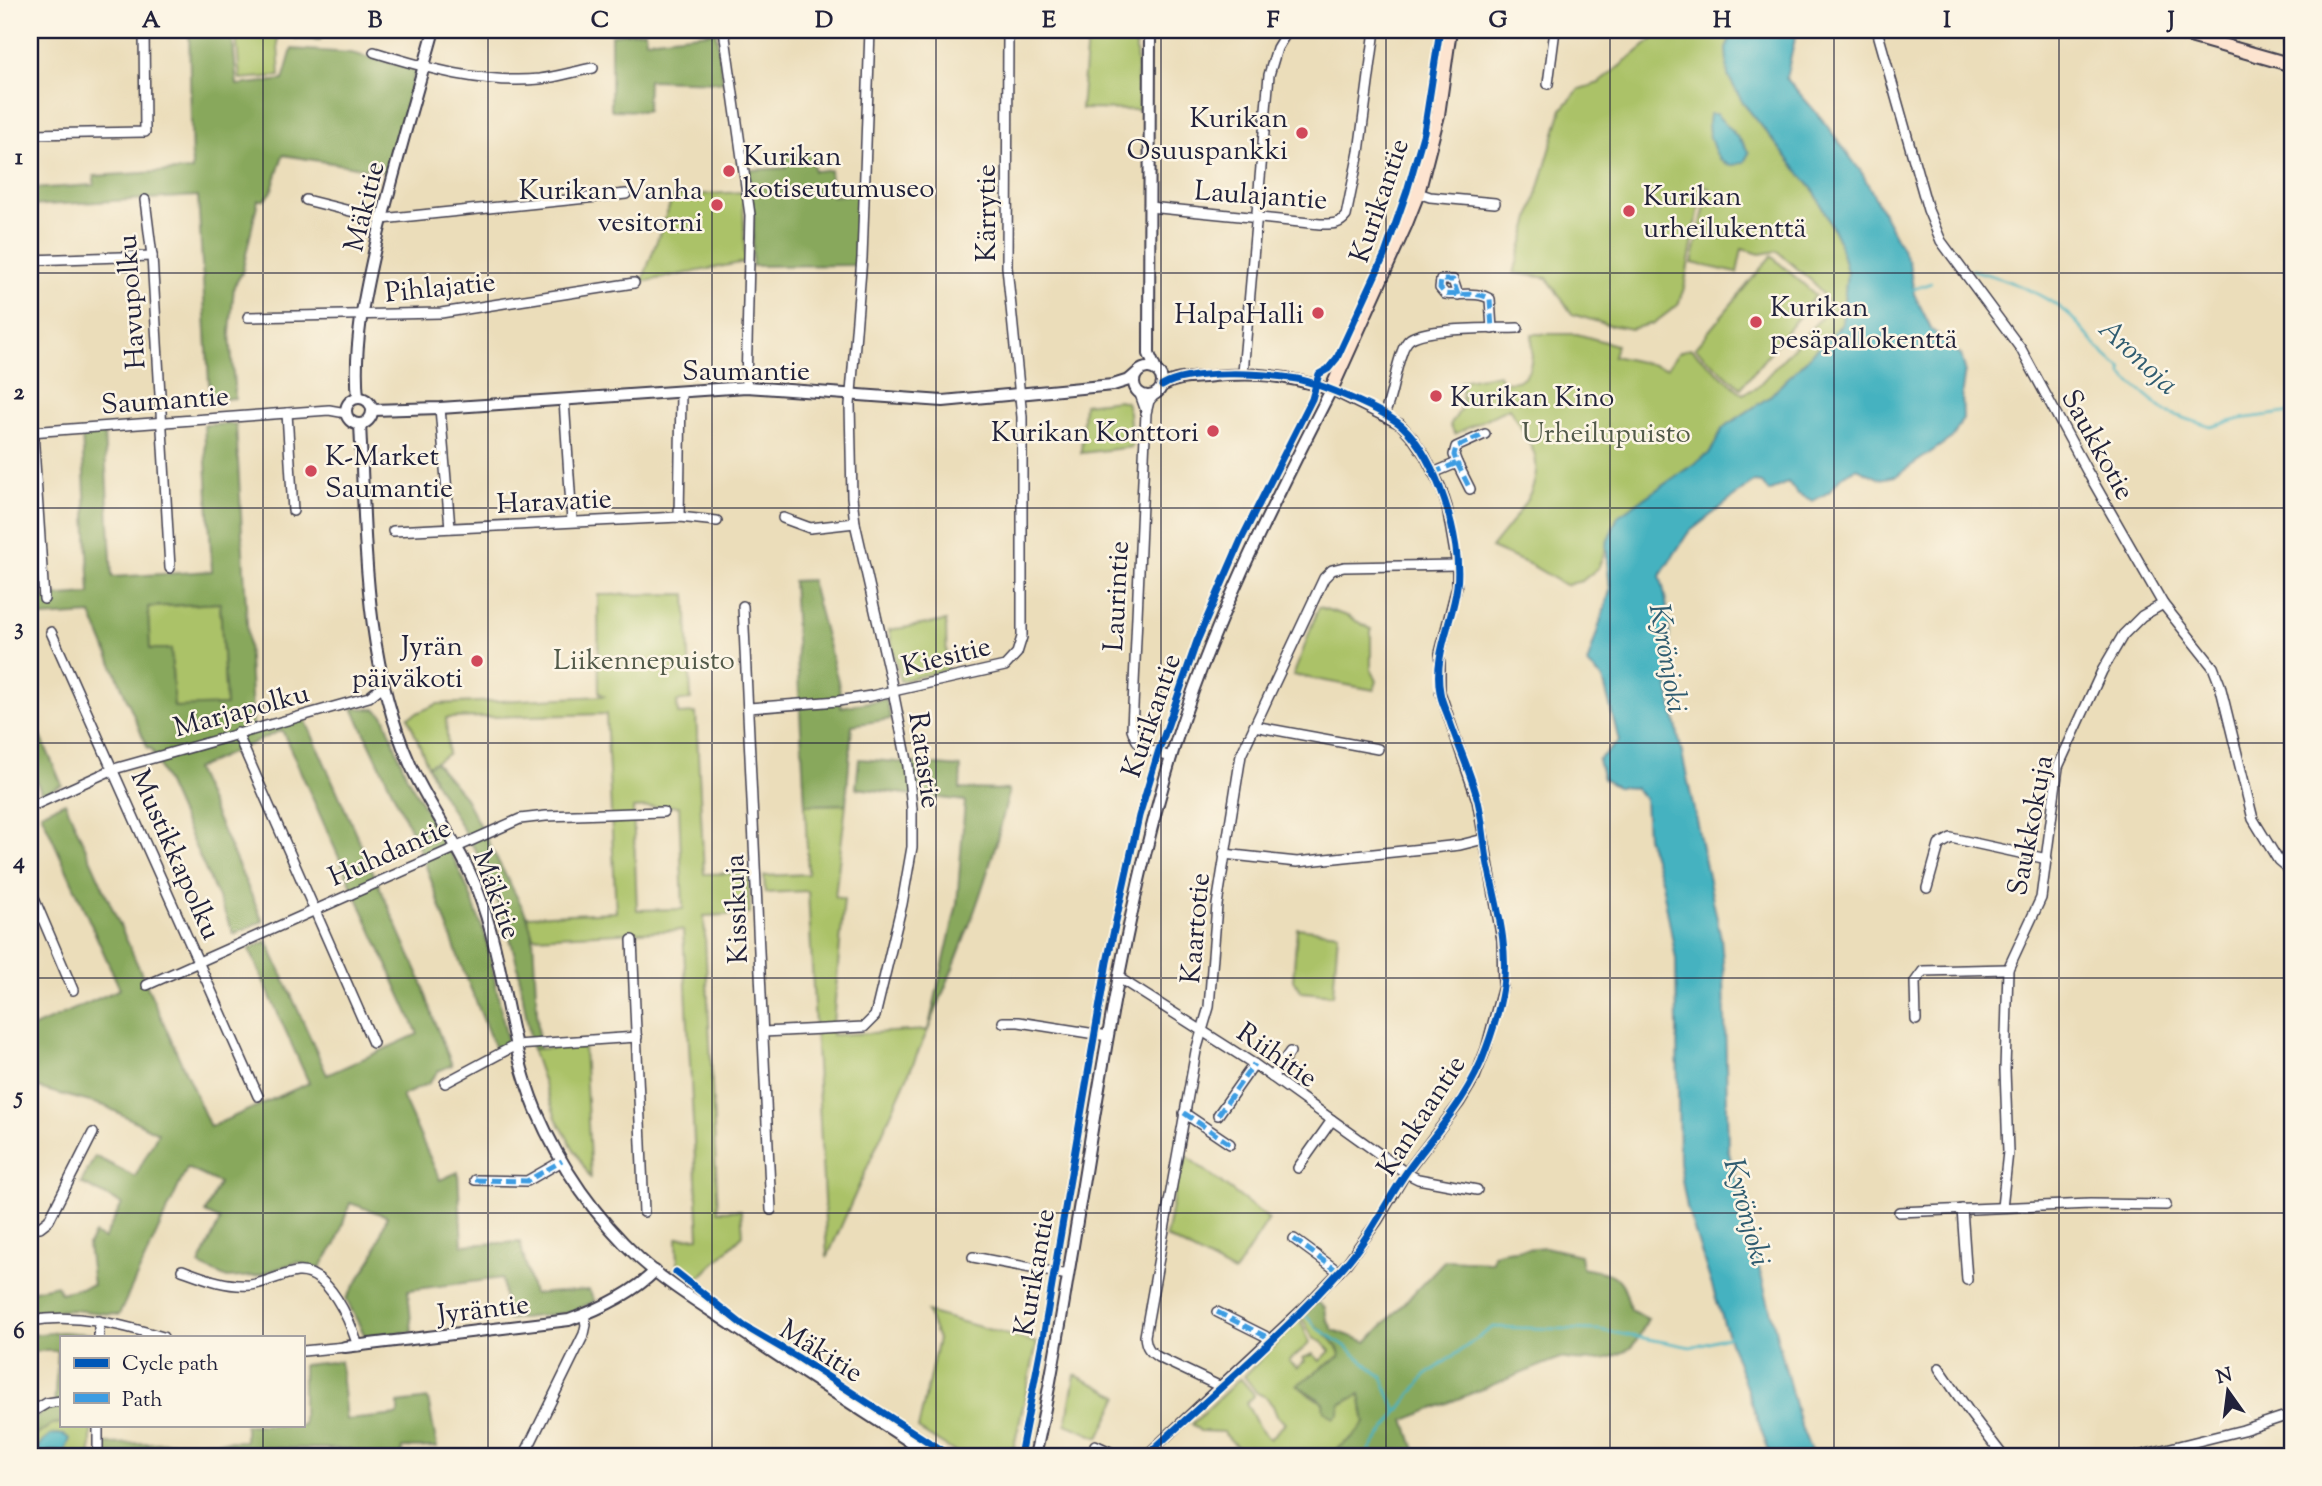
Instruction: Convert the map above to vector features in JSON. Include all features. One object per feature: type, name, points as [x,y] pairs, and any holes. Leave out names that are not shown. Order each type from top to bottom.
[{"type":"main road","name":"Kurikantie","points":[[1331,390],[1418,193],[1438,115],[1450,30]]},
{"type":"main road","points":[[2169,30],[2291,65]]},
{"type":"street","points":[[30,134],[145,132],[144,30]]},
{"type":"street","name":"Mäkitie","points":[[358,398],[361,316],[382,219],[434,30]]},
{"type":"street","points":[[724,30],[750,215],[746,387]]},
{"type":"street","name":"Ratastie","points":[[763,1032],[864,1027],[875,1016],[902,904],[912,847],[908,766],[855,523],[852,496],[851,394],[862,258],[870,30]]},
{"type":"street","name":"Kärrytie","points":[[1009,30],[1007,267],[1021,395]]},
{"type":"street","points":[[1150,30],[1149,354],[1162,376],[1158,391]]},
{"type":"street","points":[[1243,373],[1269,75],[1277,48],[1287,30]]},
{"type":"street","name":"Laulajantie","points":[[1149,207],[1257,218],[1334,224],[1341,222],[1346,216],[1359,152],[1375,30]]},
{"type":"street","points":[[1548,84],[1555,30]]},
{"type":"street","name":"Saukkotie","points":[[1877,30],[1928,210],[1941,242],[2021,349],[2163,604],[2213,667],[2220,685],[2253,819],[2278,860],[2292,872]]},
{"type":"street","points":[[2287,30],[2291,65]]},
{"type":"street","points":[[374,52],[424,68],[474,79],[541,79],[593,68]]},
{"type":"street","points":[[1418,193],[1430,197],[1495,204]]},
{"type":"street","points":[[306,200],[382,219],[626,194]]},
{"type":"street","name":"Havupolku","points":[[145,201],[152,256],[170,568]]},
{"type":"street","points":[[30,260],[152,256]]},
{"type":"street","name":"Pihlajatie","points":[[248,317],[441,313],[634,283]]},
{"type":"street","points":[[1458,295],[1482,295],[1490,299],[1492,329]]},
{"type":"street","points":[[1384,415],[1391,400],[1402,351],[1409,339],[1436,332],[1518,328]]},
{"type":"street","points":[[1138,392],[1134,379],[1149,354]]},
{"type":"street","points":[[1139,371],[1149,368],[1177,379]]},
{"type":"street","name":"Saumantie","points":[[372,410],[440,408],[746,387],[943,401],[1120,383],[1139,371]]},
{"type":"street","points":[[1120,383],[1130,385],[1148,397],[1177,379],[1243,373],[1295,379],[1331,390]]},
{"type":"street","name":"Kankaantie","points":[[1146,1456],[1339,1272],[1378,1220],[1406,1173],[1460,1102],[1475,1077],[1486,1049],[1503,986],[1502,940],[1477,800],[1440,692],[1440,653],[1457,586],[1457,565],[1447,508],[1433,473],[1412,437],[1400,424],[1331,390]]},
{"type":"street","name":"Kurikantie","points":[[1035,1456],[1119,978],[1135,899],[1171,757],[1226,608],[1331,390]]},
{"type":"street","name":"Laurintie","points":[[1158,391],[1149,401],[1146,413],[1132,729],[1135,741],[1146,750],[1171,757]]},
{"type":"street","name":"Laurintie","points":[[1138,392],[1146,413]]},
{"type":"street","points":[[679,517],[681,393]]},
{"type":"street","name":"Kiesitie","points":[[749,708],[838,701],[893,691],[1005,666],[1017,653],[1022,637],[1021,395]]},
{"type":"street","points":[[358,398],[369,402],[372,410],[369,419],[360,424],[351,422],[346,413],[349,402],[358,398]]},
{"type":"street","points":[[564,400],[572,521]]},
{"type":"street","points":[[440,408],[450,528]]},
{"type":"street","name":"Saumantie","points":[[32,432],[329,410],[346,413]]},
{"type":"street","points":[[287,413],[293,511]]},
{"type":"street","name":"Mäkitie","points":[[360,424],[374,640],[388,707],[411,766],[478,890],[494,940],[516,1045],[535,1107],[562,1161],[599,1214],[630,1249],[655,1271],[793,1367],[932,1456]]},
{"type":"street","points":[[32,432],[44,599]]},
{"type":"street","points":[[1470,489],[1454,455],[1456,447],[1485,434]]},
{"type":"street","points":[[1433,473],[1457,463]]},
{"type":"street","name":"Haravatie","points":[[393,531],[679,517],[717,521]]},
{"type":"street","points":[[783,518],[810,528],[855,523]]},
{"type":"street","name":"Kaartotie","points":[[1221,1387],[1158,1357],[1145,1345],[1184,1113],[1209,1007],[1217,905],[1241,755],[1324,578],[1332,570],[1344,567],[1457,565]]},
{"type":"street","name":"Saukkokuja","points":[[2002,1207],[2008,1152],[2005,1070],[2008,969],[2028,931],[2041,898],[2058,768],[2102,671],[2123,635],[2142,616],[2163,604]]},
{"type":"street","name":"Kissikuja","points":[[743,606],[771,1210]]},
{"type":"street","name":"Mustikkapolku","points":[[51,632],[258,1096]]},
{"type":"street","name":"Marjapolku","points":[[30,807],[114,769],[369,697],[384,685]]},
{"type":"street","points":[[1254,726],[1378,749]]},
{"type":"street","points":[[237,733],[373,1043]]},
{"type":"street","name":"Huhdantie","points":[[147,985],[520,819],[663,812]]},
{"type":"street","points":[[1927,888],[1939,845],[1951,838],[2047,859]]},
{"type":"street","points":[[1224,854],[1297,862],[1460,845],[1484,839]]},
{"type":"street","points":[[30,890],[73,990]]},
{"type":"street","points":[[632,940],[644,1212]]},
{"type":"street","points":[[1916,1020],[1914,982],[1923,971],[2008,969]]},
{"type":"street","name":"Riihitie","points":[[1119,978],[1254,1064],[1406,1173],[1418,1179],[1477,1191]]},
{"type":"street","points":[[1003,1022],[1019,1021],[1108,1037]]},
{"type":"street","points":[[445,1083],[516,1045],[637,1037]]},
{"type":"street","points":[[1272,1077],[1290,1052]]},
{"type":"street","points":[[1218,1115],[1254,1064]]},
{"type":"street","points":[[1184,1113],[1230,1144]]},
{"type":"street","points":[[1298,1168],[1332,1120]]},
{"type":"street","points":[[30,1228],[40,1227],[49,1220],[93,1133]]},
{"type":"street","points":[[475,1180],[527,1181],[562,1161]]},
{"type":"street","points":[[1899,1212],[2090,1204],[2166,1205]]},
{"type":"street","points":[[1962,1209],[1967,1280]]},
{"type":"street","points":[[1294,1239],[1339,1272]]},
{"type":"street","points":[[973,1257],[1068,1275]]},
{"type":"street","points":[[182,1270],[229,1285],[251,1285],[299,1272],[316,1277],[336,1297],[352,1326],[358,1346]]},
{"type":"street","name":"Jyräntie","points":[[304,1351],[569,1320],[628,1292],[655,1271]]},
{"type":"street","points":[[1217,1312],[1269,1340]]},
{"type":"street","points":[[524,1456],[584,1334],[584,1314]]},
{"type":"street","points":[[30,1321],[74,1318],[117,1324],[159,1336]]},
{"type":"street","points":[[99,1321],[99,1336]]},
{"type":"street","points":[[1939,1368],[2003,1456]]},
{"type":"street","points":[[30,1413],[47,1403],[60,1401]]},
{"type":"street","points":[[2138,1456],[2243,1430],[2292,1414]]},
{"type":"street","points":[[98,1426],[98,1456]]},
{"type":"street","points":[[1095,1445],[1119,1456]]},
{"type":"green space","points":[[189,30],[232,30],[237,85],[283,80],[292,49],[351,53],[407,67],[415,72],[387,172],[283,155],[271,193],[264,200],[258,200],[242,273],[234,286],[230,333],[235,398],[210,400],[198,196],[30,206],[30,189],[94,185],[94,176],[192,170]]},
{"type":"green space","points":[[277,30],[280,76],[240,79],[236,33]]},
{"type":"green space","points":[[294,30],[324,30],[320,40],[296,39]]},
{"type":"green space","points":[[1109,30],[1135,30],[1139,110],[1081,109],[1087,39],[1099,39]]},
{"type":"green space","name":"Urheilupuisto","points":[[1654,30],[1734,30],[1743,103],[1815,192],[1839,241],[1847,272],[1842,324],[1769,397],[1723,428],[1710,453],[1619,516],[1598,568],[1582,581],[1565,585],[1531,565],[1491,548],[1530,494],[1536,470],[1535,457],[1509,408],[1455,434],[1450,425],[1462,404],[1460,381],[1499,374],[1502,381],[1513,382],[1526,375],[1529,368],[1532,334],[1577,334],[1616,345],[1613,356],[1667,368],[1679,352],[1690,348],[1743,394],[1756,388],[1821,318],[1827,301],[1815,284],[1777,251],[1760,254],[1742,249],[1737,273],[1692,263],[1709,188],[1703,186],[1684,288],[1678,305],[1654,323],[1631,329],[1572,314],[1547,278],[1514,273],[1562,109],[1579,89],[1599,83],[1653,39]]},
{"type":"green space","points":[[645,31],[646,40],[716,32],[723,82],[648,80],[647,111],[611,110],[611,35]]},
{"type":"green space","points":[[812,152],[814,171],[830,170],[832,196],[859,194],[857,265],[752,266],[754,215],[748,170],[786,168],[786,154]]},
{"type":"green space","points":[[743,192],[745,262],[642,282],[673,196]]},
{"type":"green space","name":"Kurikan pesäpallokenttä","points":[[1771,256],[1816,295],[1741,388],[1695,348]]},
{"type":"green space","points":[[1119,400],[1126,402],[1129,412],[1132,447],[1081,453],[1084,404]]},
{"type":"green space","points":[[236,424],[253,731],[305,719],[421,980],[452,1065],[438,1071],[429,1083],[402,1096],[440,1180],[458,1172],[462,1245],[520,1242],[533,1294],[589,1290],[595,1301],[572,1312],[507,1320],[502,1278],[408,1290],[412,1332],[365,1336],[346,1299],[373,1257],[387,1216],[350,1203],[336,1244],[319,1269],[297,1262],[256,1276],[227,1278],[199,1265],[220,1220],[205,1213],[219,1183],[187,1168],[119,1315],[73,1310],[30,1312],[30,1291],[57,1285],[60,1293],[93,1285],[88,1245],[94,1234],[104,1239],[122,1204],[81,1183],[95,1156],[135,1177],[158,1133],[105,1106],[30,1086],[30,1023],[32,1028],[120,989],[41,813],[65,802],[210,1127],[309,1083],[249,949],[267,941],[327,1075],[418,1034],[282,730],[195,769],[263,921],[234,934],[151,748],[148,749],[91,614],[42,617],[30,622],[30,598],[90,594],[82,433],[104,431],[112,577],[212,571],[204,425]],"holes":[[[220,603],[226,705],[174,707],[171,649],[150,649],[148,607]]]},
{"type":"green space","points":[[811,580],[839,685],[841,707],[886,699],[891,719],[852,725],[846,804],[805,805],[793,581]]},
{"type":"green space","name":"Liikennepuisto","points":[[686,594],[691,699],[677,702],[678,714],[696,713],[704,874],[748,873],[750,914],[704,916],[718,1211],[741,1210],[743,1235],[694,1283],[678,1268],[677,1238],[699,1237],[683,930],[533,937],[527,916],[616,912],[606,714],[446,718],[448,754],[428,766],[408,717],[437,704],[604,696],[599,692],[598,595]],"holes":[[[679,806],[683,909],[637,910],[633,808]]]},
{"type":"green space","points":[[220,603],[226,705],[174,708],[171,649],[150,650],[147,607]]},
{"type":"green space","points":[[1319,607],[1347,616],[1371,629],[1371,669],[1377,681],[1374,690],[1293,675]]},
{"type":"green space","points":[[946,621],[947,670],[900,681],[889,630]]},
{"type":"green space","points":[[353,708],[376,709],[384,716],[407,777],[455,861],[486,938],[508,1044],[495,1049],[460,962],[421,852]]},
{"type":"green space","points":[[30,711],[62,785],[42,794],[30,766]]},
{"type":"green space","points":[[859,759],[961,767],[960,789],[1009,790],[984,882],[928,1030],[957,904],[965,801],[856,788]]},
{"type":"green space","points":[[435,762],[464,796],[527,916],[533,937],[539,1049],[532,1049],[517,963],[505,920],[478,855],[435,782],[428,766]]},
{"type":"green space","points":[[846,804],[835,897],[844,899],[832,1035],[928,1030],[827,1258],[808,891],[765,893],[764,876],[808,874],[805,805]]},
{"type":"green space","points":[[1297,928],[1338,933],[1333,995],[1302,992],[1293,980]]},
{"type":"green space","points":[[584,1047],[591,1179],[556,1118],[532,1049]]},
{"type":"green space","points":[[1182,1153],[1269,1219],[1234,1273],[1166,1237]]},
{"type":"green space","points":[[1545,1247],[1580,1255],[1582,1268],[1603,1272],[1621,1282],[1630,1310],[1648,1319],[1630,1348],[1614,1356],[1596,1360],[1560,1358],[1405,1420],[1417,1456],[1265,1456],[1284,1452],[1330,1454],[1353,1437],[1365,1423],[1360,1394],[1340,1405],[1339,1414],[1334,1418],[1324,1411],[1320,1400],[1297,1385],[1340,1356],[1331,1339],[1305,1315],[1313,1304],[1319,1303],[1325,1308],[1327,1320],[1333,1330],[1367,1342],[1445,1260],[1492,1262],[1493,1254]]},
{"type":"green space","points":[[927,1312],[1037,1343],[1012,1456],[961,1456],[918,1429],[938,1339]]},
{"type":"green space","points":[[1305,1315],[1336,1344],[1340,1356],[1297,1385],[1327,1404],[1342,1403],[1360,1393],[1365,1423],[1353,1437],[1330,1454],[1285,1452],[1265,1456],[1240,1456],[1242,1452],[1223,1432],[1200,1431],[1192,1424],[1240,1378],[1254,1396],[1246,1404],[1258,1427],[1270,1439],[1285,1423],[1277,1416],[1266,1397],[1257,1393],[1244,1376],[1300,1320],[1310,1343],[1289,1361],[1297,1368],[1305,1361],[1303,1358],[1313,1354],[1320,1361],[1330,1351],[1322,1342],[1313,1338],[1302,1318]]},
{"type":"green space","points":[[61,1332],[91,1334],[60,1336],[60,1423],[52,1424],[30,1440],[34,1418],[54,1407],[58,1351],[30,1351],[30,1335]]},
{"type":"green space","points":[[340,1361],[346,1420],[398,1415],[398,1403],[428,1399],[437,1447],[403,1448],[402,1456],[350,1456],[350,1449],[244,1448],[244,1456],[198,1456],[198,1442],[245,1441],[245,1426],[304,1426],[304,1365]]},
{"type":"green space","points":[[1075,1375],[1119,1396],[1099,1438],[1066,1424]]},
{"type":"green space","points":[[52,1424],[91,1427],[91,1456],[30,1456],[30,1440]]},
{"type":"green space","points":[[198,1442],[198,1456],[149,1456],[148,1443]]},
{"type":"green space","points":[[148,1443],[149,1456],[105,1456],[105,1444]]},
{"type":"water","name":"Kyrönjoki","points":[[1734,30],[1797,30],[1786,78],[1821,118],[1862,173],[1909,262],[1914,294],[1932,330],[1961,355],[1965,369],[1962,391],[1963,418],[1953,437],[1896,476],[1880,479],[1857,468],[1841,477],[1829,492],[1813,501],[1798,494],[1788,482],[1769,492],[1762,483],[1753,482],[1688,533],[1660,576],[1669,631],[1668,687],[1721,938],[1728,1149],[1800,1424],[1813,1456],[1772,1456],[1768,1449],[1687,1208],[1679,1163],[1676,959],[1662,883],[1647,837],[1645,799],[1635,788],[1617,787],[1603,779],[1598,760],[1619,741],[1603,679],[1587,664],[1610,591],[1606,545],[1618,516],[1710,453],[1723,428],[1769,397],[1842,324],[1847,272],[1839,241],[1815,192],[1743,103],[1728,76],[1726,49]]},
{"type":"water","points":[[1710,114],[1716,114],[1743,143],[1749,153],[1744,162],[1730,165],[1719,158],[1709,131]]},
{"type":"water","points":[[57,1434],[70,1439],[66,1449],[63,1452],[49,1451],[45,1456],[39,1456],[38,1446],[51,1435]]},
{"type":"waterway","name":"Aronoja","points":[[1972,270],[2024,288],[2061,308],[2122,368],[2122,375],[2166,412],[2211,427],[2240,419],[2292,412]]},
{"type":"waterway","name":"Aronoja","points":[[1911,290],[1931,283]]},
{"type":"waterway","points":[[1305,1315],[1317,1328],[1344,1345],[1382,1377],[1397,1413]]},
{"type":"waterway","points":[[1365,1456],[1424,1377],[1493,1327],[1600,1330],[1691,1347],[1730,1336]]},
{"type":"marked path","points":[[1458,295],[1453,280],[1441,280],[1440,288],[1445,294],[1456,295],[1462,294],[1474,294],[1490,299],[1492,329]]},
{"type":"marked path","points":[[1433,473],[1457,463],[1454,455],[1456,447],[1485,434]]},
{"type":"marked path","points":[[1457,463],[1470,489]]},
{"type":"marked path","points":[[1218,1115],[1254,1064]]},
{"type":"marked path","points":[[1184,1113],[1230,1144]]},
{"type":"marked path","points":[[475,1180],[527,1181],[562,1161]]},
{"type":"marked path","points":[[1294,1239],[1339,1272]]},
{"type":"marked path","points":[[1217,1312],[1265,1336],[1269,1341]]},
{"type":"cycle path","points":[[1020,1456],[1044,1332],[1107,962],[1139,816],[1197,641],[1241,540],[1312,399],[1319,374],[1328,369],[1337,358],[1385,254],[1424,132],[1439,36],[1436,30]]},
{"type":"cycle path","points":[[1146,1456],[1273,1340],[1353,1255],[1408,1170],[1471,1082],[1494,1026],[1502,995],[1504,972],[1501,926],[1478,801],[1440,692],[1439,665],[1455,599],[1458,567],[1451,524],[1426,457],[1402,426],[1393,420],[1352,398],[1297,379],[1266,375],[1208,375],[1190,377],[1162,386]]},
{"type":"cycle path","points":[[676,1272],[744,1326],[950,1456]]},
{"type":"place","name":"Kurikan Osuuspankki","points":[[1302,133]]},
{"type":"place","name":"Kurikan kotiseutumuseo","points":[[729,171]]},
{"type":"place","name":"Kurikan Vanha vesitorni","points":[[717,205]]},
{"type":"place","name":"Kurikan urheilukenttä","points":[[1629,211]]},
{"type":"place","name":"HalpaHalli","points":[[1318,313]]},
{"type":"place","name":"Kurikan pesäpallokenttä","points":[[1756,322]]},
{"type":"place","name":"Kurikan Kino","points":[[1436,396]]},
{"type":"place","name":"Kurikan Konttori","points":[[1213,431]]},
{"type":"place","name":"K-Market Saumantie","points":[[311,471]]},
{"type":"place","name":"Jyrän päiväkoti","points":[[477,661]]}]
